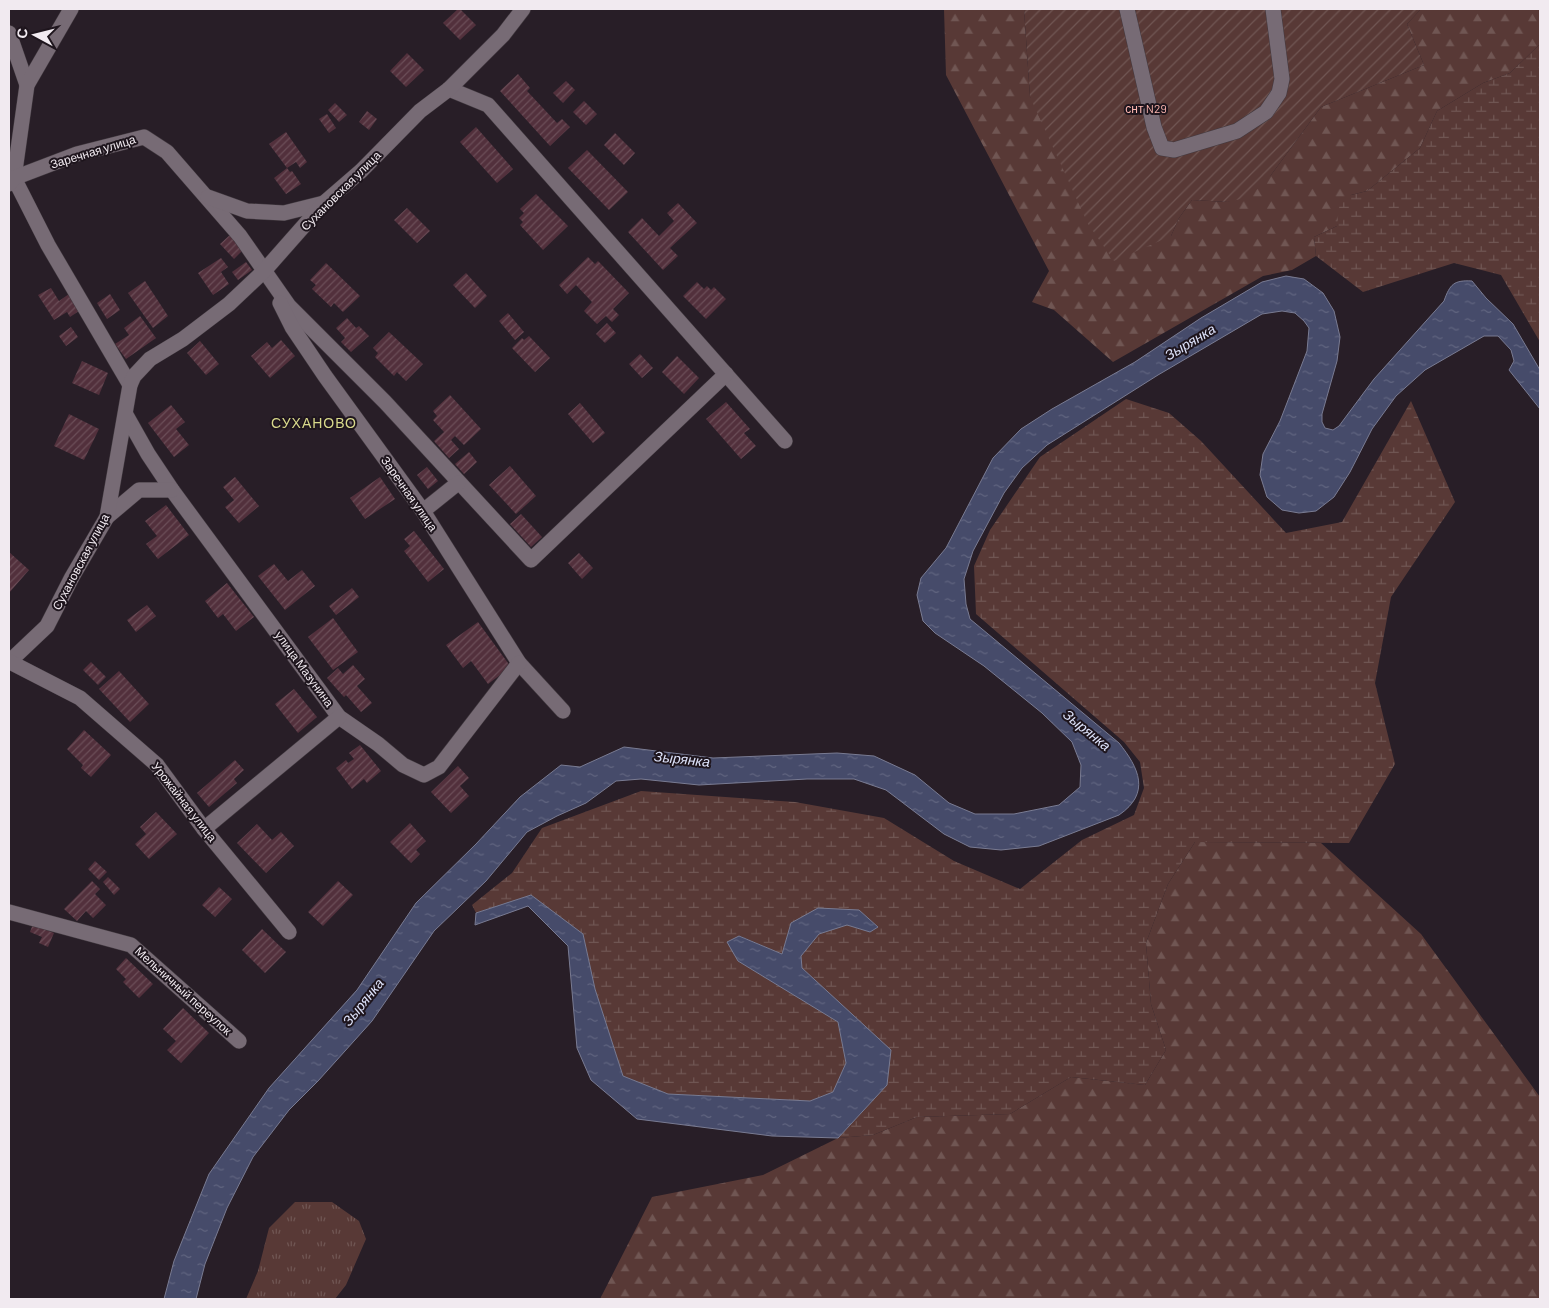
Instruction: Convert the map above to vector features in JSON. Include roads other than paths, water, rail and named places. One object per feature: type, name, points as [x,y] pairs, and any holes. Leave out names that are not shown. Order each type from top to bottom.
[{"type":"street","points":[[71,9],[27,85],[11,181],[130,385]]},
{"type":"street","name":"Сухановская улица","points":[[9,662],[47,626],[72,577],[106,518],[130,385],[134,376],[150,359],[183,339],[229,304],[264,270],[324,203],[361,171],[420,111],[449,88],[503,35],[523,9]]},
{"type":"street","points":[[1127,9],[1154,127],[1162,148],[1174,150],[1237,131],[1266,112],[1279,93],[1282,79],[1273,9]]},
{"type":"street","points":[[9,33],[27,85]]},
{"type":"street","points":[[449,88],[488,105],[785,441]]},
{"type":"street","name":"Заречная улица","points":[[11,181],[76,154],[144,136],[167,152],[240,236],[289,306],[385,402],[531,560],[726,374]]},
{"type":"street","points":[[206,197],[247,211],[284,213],[324,203]]},
{"type":"street","name":"Заречная улица","points":[[264,270],[292,327],[325,376],[423,511],[519,663],[563,711]]},
{"type":"street","name":"улица Мазунина","points":[[126,415],[148,454],[172,490],[339,717],[378,744],[403,765],[424,775],[439,767],[519,663]]},
{"type":"street","points":[[423,511],[458,483]]},
{"type":"street","points":[[106,518],[139,490],[172,490]]},
{"type":"street","name":"Урожайная улица","points":[[9,662],[80,698],[157,765],[204,829],[289,932]]},
{"type":"street","points":[[204,829],[339,717]]},
{"type":"street","name":"Мельничный переулок","points":[[9,912],[131,945],[239,1041]]},
{"type":"water","name":"Зырянка","points":[[1286,276],[1304,279],[1323,293],[1334,311],[1340,337],[1337,361],[1322,414],[1322,422],[1325,428],[1333,430],[1339,426],[1374,379],[1444,301],[1451,287],[1461,281],[1472,281],[1486,298],[1513,324],[1540,370],[1540,409],[1509,370],[1514,361],[1511,350],[1498,336],[1484,336],[1425,370],[1396,396],[1372,429],[1350,472],[1334,497],[1316,511],[1299,513],[1282,510],[1267,497],[1260,475],[1263,454],[1280,421],[1307,351],[1309,328],[1295,313],[1282,311],[1262,314],[1158,375],[1047,445],[1022,468],[1004,493],[973,551],[964,579],[966,604],[970,619],[1119,743],[1132,762],[1138,780],[1135,798],[1129,807],[1119,815],[1039,846],[1001,850],[970,847],[944,834],[886,790],[854,779],[807,779],[699,785],[641,779],[616,781],[586,803],[527,832],[486,881],[434,931],[372,1021],[289,1110],[253,1157],[227,1208],[205,1264],[196,1299],[164,1299],[174,1261],[209,1174],[269,1088],[357,990],[416,903],[476,844],[520,797],[561,765],[580,767],[624,747],[713,758],[837,753],[874,756],[915,775],[949,803],[975,814],[1014,814],[1059,805],[1080,787],[1081,765],[1072,742],[1042,713],[984,666],[935,633],[923,621],[917,595],[921,578],[946,548],[993,458],[1021,429],[1052,409],[1135,362],[1201,318],[1262,282]]},
{"type":"water","points":[[531,895],[583,934],[595,989],[623,1076],[668,1094],[810,1101],[833,1092],[846,1063],[838,1022],[738,961],[727,942],[739,936],[782,954],[791,923],[818,908],[859,910],[878,927],[870,932],[847,925],[819,934],[801,956],[802,968],[891,1050],[887,1085],[838,1138],[772,1136],[637,1119],[591,1080],[577,1048],[568,946],[528,906],[475,925],[476,913]]},
{"type":"district","name":"СУХАНОВО","points":[[314,423]]},
{"type":"park label","name":"снт N29","points":[[1146,109]]}]
